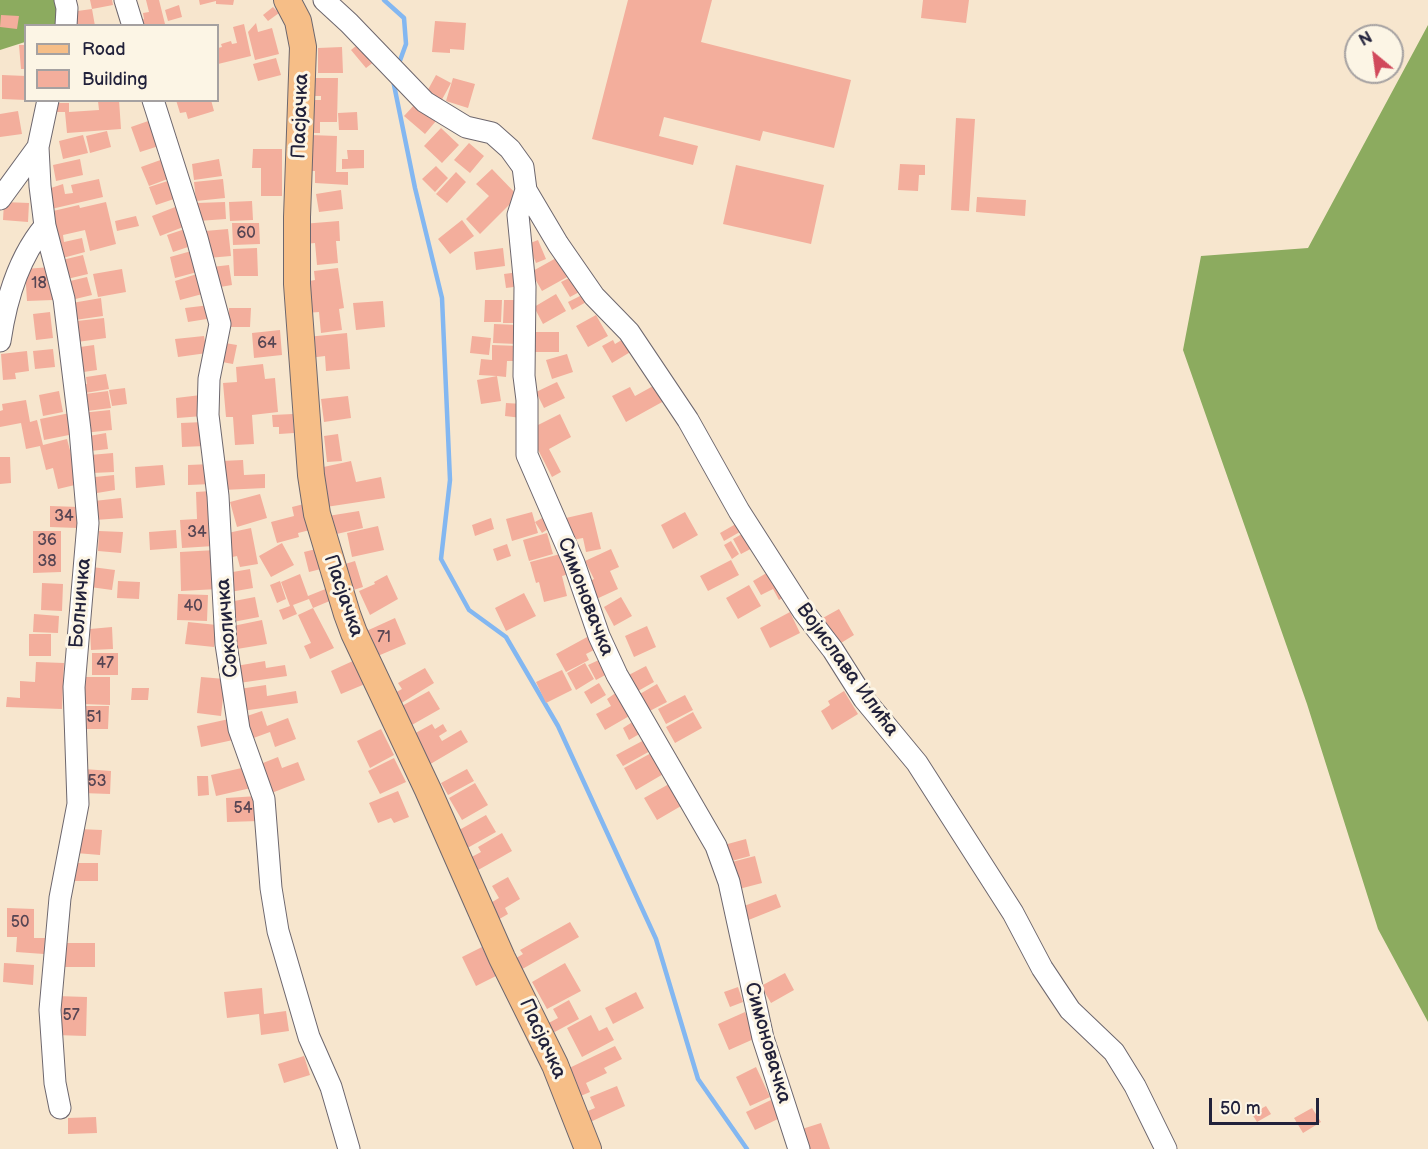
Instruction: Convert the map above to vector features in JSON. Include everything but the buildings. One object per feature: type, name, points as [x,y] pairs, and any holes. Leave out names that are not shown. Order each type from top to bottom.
[{"type":"main road","name":"Пасјачка","points":[[287,0],[298,21],[303,48],[297,284],[311,475],[317,514],[354,633],[428,790],[502,958],[555,1065],[588,1149]]},
{"type":"street","points":[[64,0],[67,8],[66,24]]},
{"type":"street","points":[[125,0],[132,24]]},
{"type":"street","name":"Симоновачка","points":[[324,0],[425,102],[466,127],[492,133],[510,149],[523,167],[526,190],[518,215],[525,286],[524,376],[527,400],[527,455],[574,563],[599,636],[617,675],[716,846],[729,882],[763,1038],[800,1149]]},
{"type":"street","name":"Болничка","points":[[48,102],[38,147],[45,226],[64,299],[80,430],[88,523],[74,687],[78,804],[60,898],[50,1010],[55,1083],[60,1108]]},
{"type":"street","name":"Соколичка","points":[[154,102],[197,238],[220,324],[208,379],[208,415],[218,496],[226,644],[239,729],[264,799],[271,888],[278,931],[309,1037],[331,1088],[349,1149]]},
{"type":"street","points":[[0,199],[38,147]]},
{"type":"street","name":"Војислава Илића","points":[[526,190],[558,244],[594,296],[629,332],[688,420],[739,511],[803,611],[833,650],[864,699],[917,763],[1013,913],[1042,969],[1070,1010],[1114,1052],[1135,1086],[1166,1149]]},
{"type":"street","points":[[0,341],[10,294],[24,256],[45,226]]},
{"type":"green space","points":[[0,0],[65,0],[63,24],[24,24],[24,42],[0,50]]},
{"type":"green space","points":[[1428,25],[1428,1022],[1378,929],[1307,704],[1183,350],[1201,256],[1308,248],[1396,84],[1404,84],[1404,70]]},
{"type":"waterway","points":[[384,0],[404,18],[406,44],[398,66]]},
{"type":"waterway","points":[[393,80],[415,188],[442,298],[450,480],[441,559],[469,610],[506,637],[558,726],[656,939],[698,1079],[747,1149]]}]
